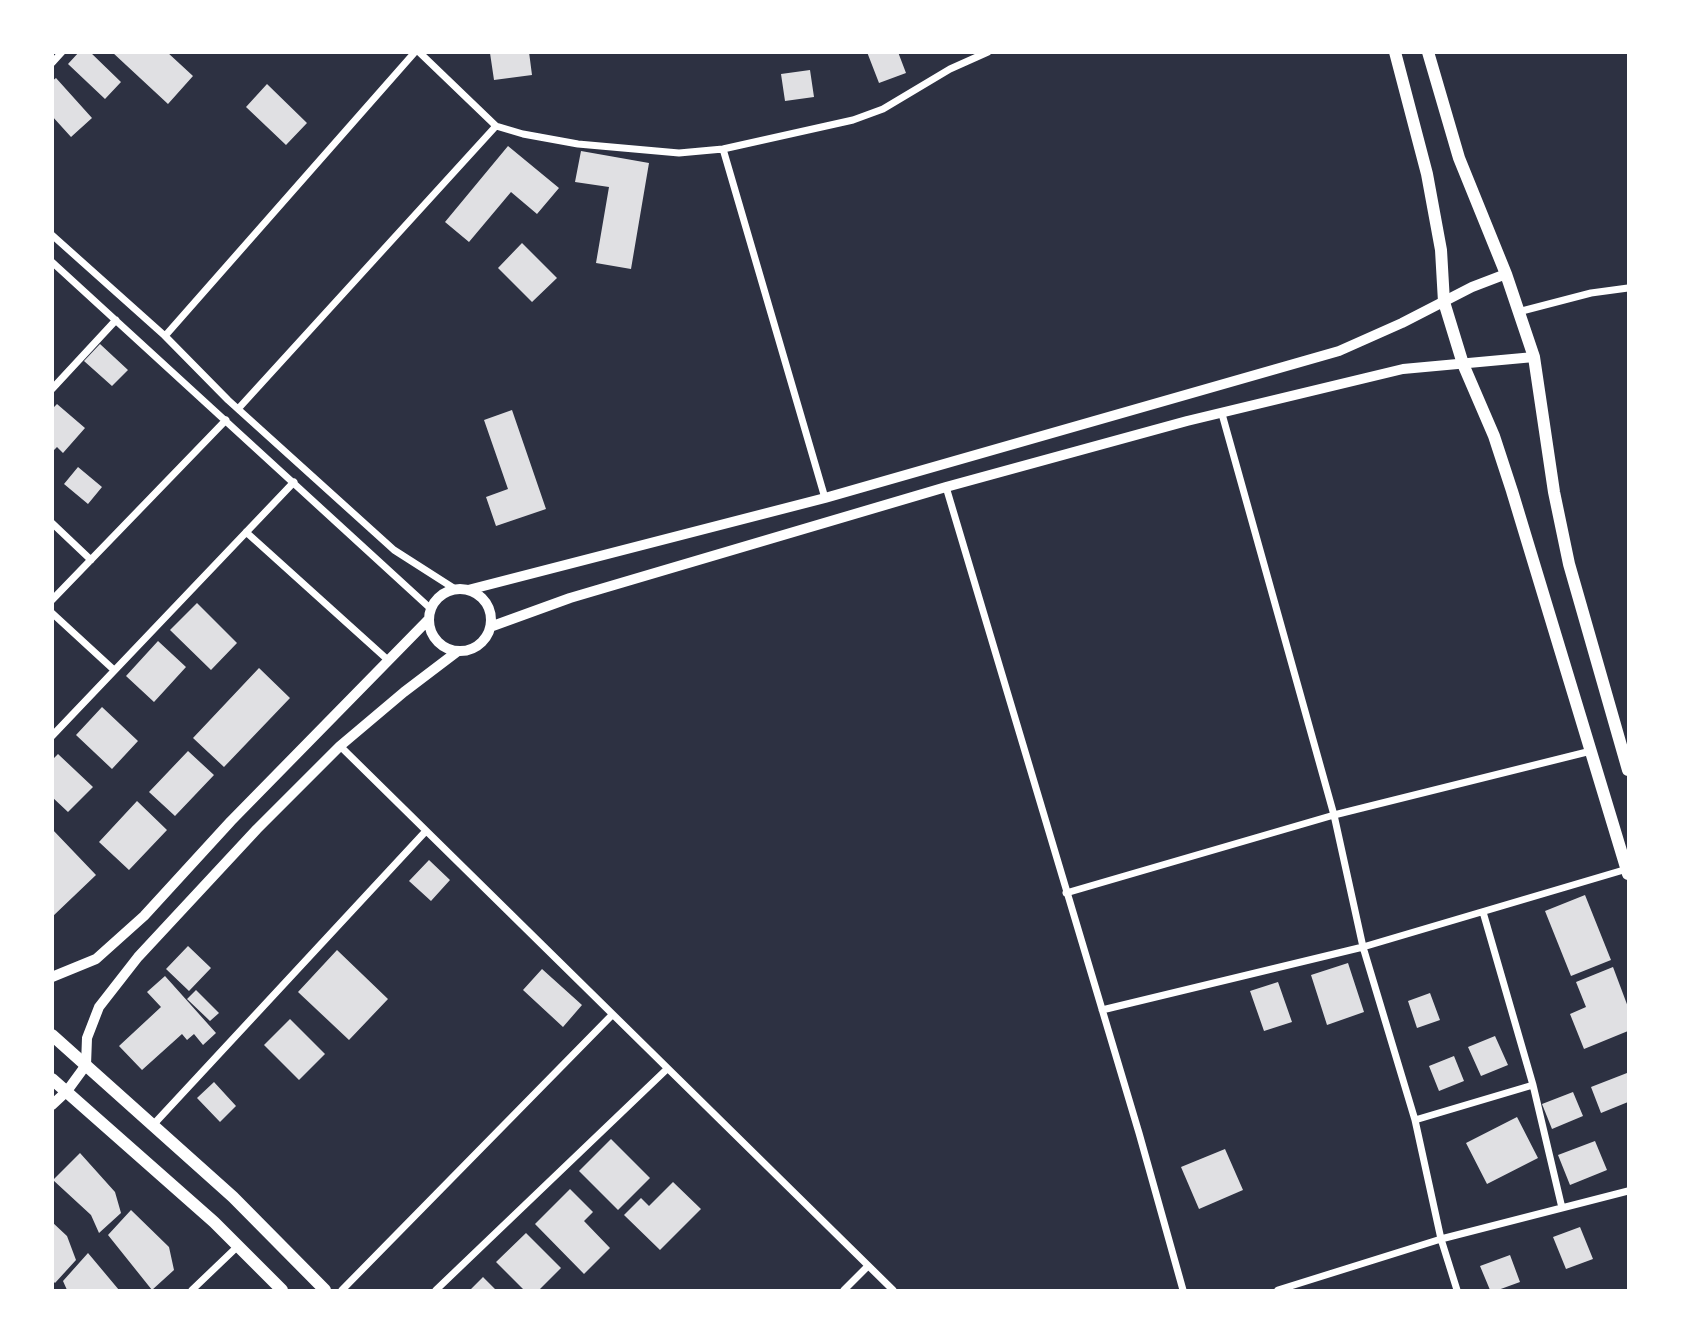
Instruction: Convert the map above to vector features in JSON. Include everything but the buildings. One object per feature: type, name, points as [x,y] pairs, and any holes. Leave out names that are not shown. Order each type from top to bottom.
[{"type":"main road","points":[[1395,52],[1427,174],[1441,250],[1444,302],[1463,364],[1494,436],[1513,491],[1628,872]]},
{"type":"main road","points":[[1429,52],[1459,158],[1506,274],[1534,357],[1554,492],[1569,564],[1629,769]]},
{"type":"main road","points":[[52,1035],[233,1197],[325,1290]]},
{"type":"main road","points":[[52,1079],[282,1290]]},
{"type":"street","points":[[52,63],[62,52]]},
{"type":"street","points":[[165,337],[417,52],[496,126],[578,144],[679,153],[723,149],[853,120],[883,109],[950,69],[988,52]]},
{"type":"street","points":[[238,409],[496,126]]},
{"type":"street","points":[[723,149],[825,498]]},
{"type":"street","points":[[52,234],[165,337],[238,409],[394,550],[455,589]]},
{"type":"street","points":[[52,262],[294,482],[430,614],[430,629],[440,644],[458,651]]},
{"type":"street","points":[[52,977],[96,959],[144,916],[231,821],[389,661],[430,614],[441,595],[455,589],[468,590],[825,498],[1339,351],[1472,287],[1506,274]]},
{"type":"street","points":[[1518,312],[1591,293],[1629,288]]},
{"type":"street","points":[[52,389],[116,320]]},
{"type":"street","points":[[490,627],[570,598],[946,487],[1222,414],[1403,369],[1534,357]]},
{"type":"street","points":[[1222,414],[1334,815],[1363,947],[1415,1120],[1441,1239],[1457,1290]]},
{"type":"street","points":[[52,600],[226,420]]},
{"type":"street","points":[[52,736],[294,482]]},
{"type":"street","points":[[946,487],[1183,1290]]},
{"type":"street","points":[[52,523],[91,560]]},
{"type":"street","points":[[246,532],[389,661]]},
{"type":"street","points":[[52,1105],[67,1091],[86,1065],[87,1038],[99,1007],[138,957],[257,829],[340,746],[458,651],[477,646],[483,641],[490,627],[491,617],[484,600],[468,590]]},
{"type":"street","points":[[52,612],[114,670]]},
{"type":"street","points":[[340,746],[893,1290]]},
{"type":"street","points":[[1066,893],[1334,815],[1591,751]]},
{"type":"street","points":[[153,1125],[425,832]]},
{"type":"street","points":[[1102,1010],[1363,947],[1628,872]]},
{"type":"street","points":[[1483,912],[1533,1085],[1562,1208]]},
{"type":"street","points":[[342,1290],[612,1015]]},
{"type":"street","points":[[436,1290],[667,1069]]},
{"type":"street","points":[[1415,1120],[1533,1085]]},
{"type":"street","points":[[1278,1290],[1441,1239],[1629,1191]]},
{"type":"street","points":[[192,1290],[238,1247]]},
{"type":"street","points":[[844,1290],[868,1266]]}]
